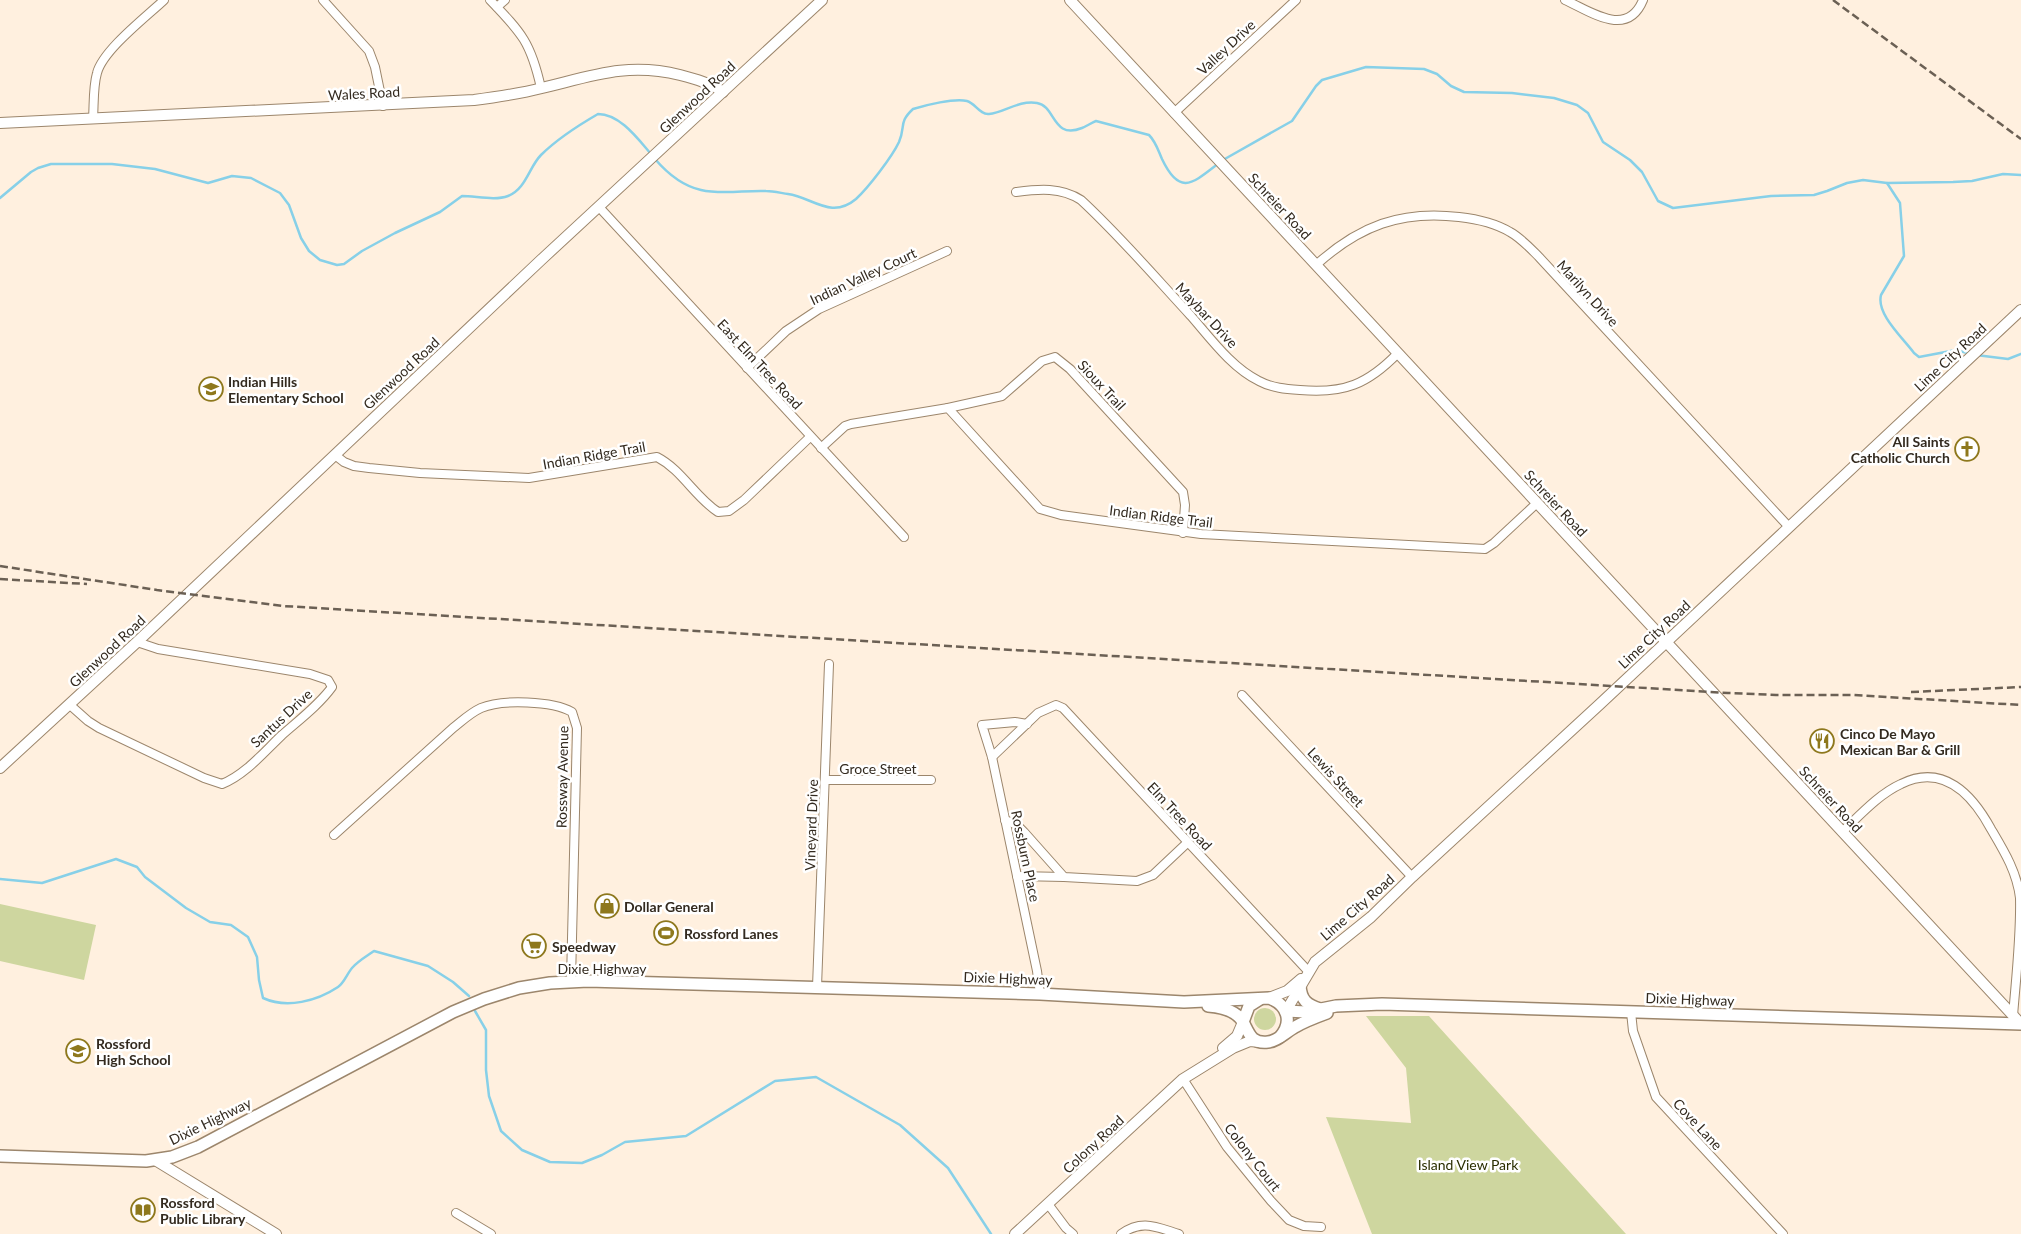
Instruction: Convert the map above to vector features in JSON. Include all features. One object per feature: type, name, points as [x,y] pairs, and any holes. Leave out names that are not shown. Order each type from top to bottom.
[{"type":"main road","points":[[1305,978],[1304,1000],[1310,1006],[1320,1009]]},
{"type":"main road","name":"Dixie Highway","points":[[0,1156],[154,1160],[172,1157],[198,1147],[310,1086],[468,1005],[520,988],[571,981],[1040,994],[1184,1002],[1265,998]]},
{"type":"main road","points":[[1243,1022],[1248,1006],[1265,998],[1280,1004],[1286,1011],[1288,1019],[1287,1026],[1280,1037]]},
{"type":"main road","name":"Dixie Highway","points":[[1184,1002],[1226,1009],[1243,1022],[1249,1035],[1260,1042],[1274,1041],[1292,1028],[1337,1009],[1358,1006]]},
{"type":"main road","name":"Dixie Highway","points":[[1286,1011],[1306,1012],[1336,1006],[1390,1005],[2018,1021]]},
{"type":"street","points":[[93,119],[97,73],[100,65],[109,51],[164,0]]},
{"type":"street","points":[[323,0],[369,51],[375,67],[383,106]]},
{"type":"street","points":[[490,0],[524,38],[530,49],[540,88]]},
{"type":"street","points":[[497,7],[505,0]]},
{"type":"street","name":"Glenwood Road","points":[[0,768],[70,705],[334,455],[822,0]]},
{"type":"street","name":"Schreier Road","points":[[1070,0],[2018,1021]]},
{"type":"street","name":"Valley Drive","points":[[1174,113],[1296,0]]},
{"type":"street","points":[[1565,0],[1606,20],[1618,21],[1631,16],[1643,0]]},
{"type":"street","name":"Wales Road","points":[[0,123],[383,106],[474,100],[540,88],[613,71],[632,69],[664,71],[696,79],[722,92]]},
{"type":"street","name":"Maybar Drive","points":[[1016,192],[1045,189],[1070,193],[1081,200],[1149,270],[1219,348],[1238,366],[1259,381],[1271,386],[1291,389],[1338,390],[1350,387],[1374,375],[1398,353]]},
{"type":"street","name":"East Elm Tree Road","points":[[599,207],[904,537]]},
{"type":"street","name":"Marilyn Drive","points":[[1316,265],[1366,229],[1390,220],[1409,216],[1429,214],[1468,218],[1487,222],[1510,232],[1539,257],[1789,527]]},
{"type":"street","name":"Indian Valley Court","points":[[747,368],[786,331],[819,309],[947,252]]},
{"type":"street","name":"Lime City Road","points":[[1286,1011],[1315,962],[1371,917],[2021,310]]},
{"type":"street","name":"Sioux Trail","points":[[948,408],[1002,396],[1042,360],[1055,357],[1070,369],[1183,492],[1185,505],[1183,533]]},
{"type":"street","points":[[821,448],[845,426],[851,424],[948,408]]},
{"type":"street","name":"Indian Ridge Trail","points":[[948,408],[1040,509],[1061,515],[1183,533],[1485,549],[1537,503]]},
{"type":"street","name":"Indian Ridge Trail","points":[[334,455],[354,466],[369,468],[420,473],[529,478],[657,457],[667,462],[703,500],[718,512],[729,511],[739,504],[810,437]]},
{"type":"street","name":"Santus Drive","points":[[70,705],[99,728],[204,778],[222,784],[230,781],[246,768],[319,701],[332,686],[328,680],[310,674],[158,649],[137,642]]},
{"type":"street","name":"Vineyard Drive","points":[[817,987],[829,664]]},
{"type":"street","name":"Lewis Street","points":[[1242,695],[1412,877]]},
{"type":"street","name":"Rossway Avenue","points":[[334,835],[453,728],[478,710],[496,704],[515,703],[554,705],[572,712],[577,728],[571,981]]},
{"type":"street","name":"Elm Tree Road","points":[[992,758],[1038,713],[1050,706],[1056,705],[1062,708],[1187,842],[1305,978]]},
{"type":"street","name":"Rossburn Place","points":[[1027,724],[1015,722],[982,725],[992,758],[1037,971],[1040,994]]},
{"type":"street","points":[[1842,832],[1888,791],[1900,784],[1919,778],[1932,777],[1946,781],[1957,786],[1972,799],[2017,868],[2020,899],[2018,1021]]},
{"type":"street","name":"Groce Street","points":[[825,780],[931,780]]},
{"type":"street","points":[[1005,820],[1017,825],[1064,877]]},
{"type":"street","points":[[1017,876],[1137,881],[1153,875],[1187,842]]},
{"type":"street","name":"Lime City Road","points":[[1265,998],[1287,991],[1305,978]]},
{"type":"street","name":"Cove Lane","points":[[1631,1012],[1633,1031],[1656,1097],[1783,1234]]},
{"type":"street","name":"Colony Road","points":[[1187,1078],[1208,1056],[1232,1042],[1243,1022]]},
{"type":"street","name":"Colony Road","points":[[1015,1234],[1187,1078],[1209,1061],[1232,1048],[1250,1041],[1260,1042]]},
{"type":"street","name":"Colony Court","points":[[1187,1078],[1227,1147],[1271,1201],[1289,1220],[1304,1226],[1322,1227]]},
{"type":"street","points":[[154,1160],[276,1234]]},
{"type":"street","points":[[1048,1204],[1066,1228],[1073,1234]]},
{"type":"street","points":[[456,1213],[491,1234]]},
{"type":"street","points":[[1120,1234],[1131,1227],[1142,1224],[1179,1234]]},
{"type":"green space","points":[[0,904],[96,925],[84,980],[0,961]]},
{"type":"green space","points":[[1265,1008],[1273,1011],[1276,1019],[1273,1027],[1265,1030],[1257,1027],[1254,1019],[1257,1011]]},
{"type":"green space","name":"Island View Park","points":[[1366,1016],[1429,1016],[1626,1234],[1372,1234],[1326,1117],[1411,1123],[1406,1068]]},
{"type":"waterway","points":[[1223,160],[1292,121],[1322,80],[1366,67],[1424,69],[1437,74],[1451,86],[1464,92],[1512,93],[1554,98],[1577,105],[1588,113],[1603,142],[1630,160],[1642,172],[1658,201],[1673,208],[1771,196],[1814,195],[1847,183],[1863,180],[1887,183],[1953,182],[1972,181],[2003,174],[2021,175]]},
{"type":"waterway","points":[[655,159],[676,178],[701,190],[717,192],[771,191],[797,196],[822,206],[838,208],[856,199],[867,188],[891,156],[901,137],[905,118],[913,109],[940,102],[961,100],[970,102],[986,114],[995,113],[1024,103],[1037,103],[1043,105],[1055,121],[1065,130],[1082,128],[1096,121],[1149,135],[1169,171],[1181,182],[1194,181],[1219,163]]},
{"type":"waterway","points":[[0,198],[31,172],[51,164],[112,164],[155,169],[208,183],[232,176],[251,178],[280,193],[289,205],[301,238],[309,251],[320,260],[337,265],[344,264],[362,251],[395,233],[440,212],[462,196],[497,198],[514,193],[547,149],[598,114],[614,118],[628,128],[651,154]]},
{"type":"waterway","points":[[1887,183],[1900,203],[1904,256],[1881,295],[1882,310],[1892,326],[1919,357],[1956,350],[1971,354]]},
{"type":"waterway","points":[[1976,355],[2008,359],[2021,354]]},
{"type":"waterway","points":[[0,879],[42,883],[116,859],[137,867],[145,877],[186,908],[210,922],[231,925],[248,937],[257,957],[263,998],[272,1001],[282,1003],[302,1002],[330,992],[344,981],[354,965],[374,951],[428,966],[453,982],[469,996]]},
{"type":"waterway","points":[[475,1011],[486,1030],[486,1070],[489,1096],[501,1131],[522,1150],[550,1162],[582,1163],[602,1155],[625,1142],[686,1136],[775,1081],[816,1077],[900,1125],[948,1168],[991,1234]]},
{"type":"railway","points":[[1833,0],[2021,139]]},
{"type":"railway","points":[[0,566],[157,590],[283,606],[1728,693],[1853,695],[2021,705]]},
{"type":"railway","points":[[0,579],[87,584]]},
{"type":"railway","points":[[1911,692],[2021,687]]},
{"type":"place","name":"Indian Hills Elementary School","points":[[211,389]]},
{"type":"place","name":"All Saints Catholic Church","points":[[1967,449]]},
{"type":"place","name":"Cinco De Mayo Mexican Bar & Grill","points":[[1822,741]]},
{"type":"place","name":"Dollar General","points":[[607,906]]},
{"type":"place","name":"Rossford Lanes","points":[[666,933]]},
{"type":"place","name":"Speedway","points":[[534,946]]},
{"type":"place","name":"Rossford High School","points":[[78,1051]]},
{"type":"place","name":"Rossford Public Library","points":[[143,1210]]}]
